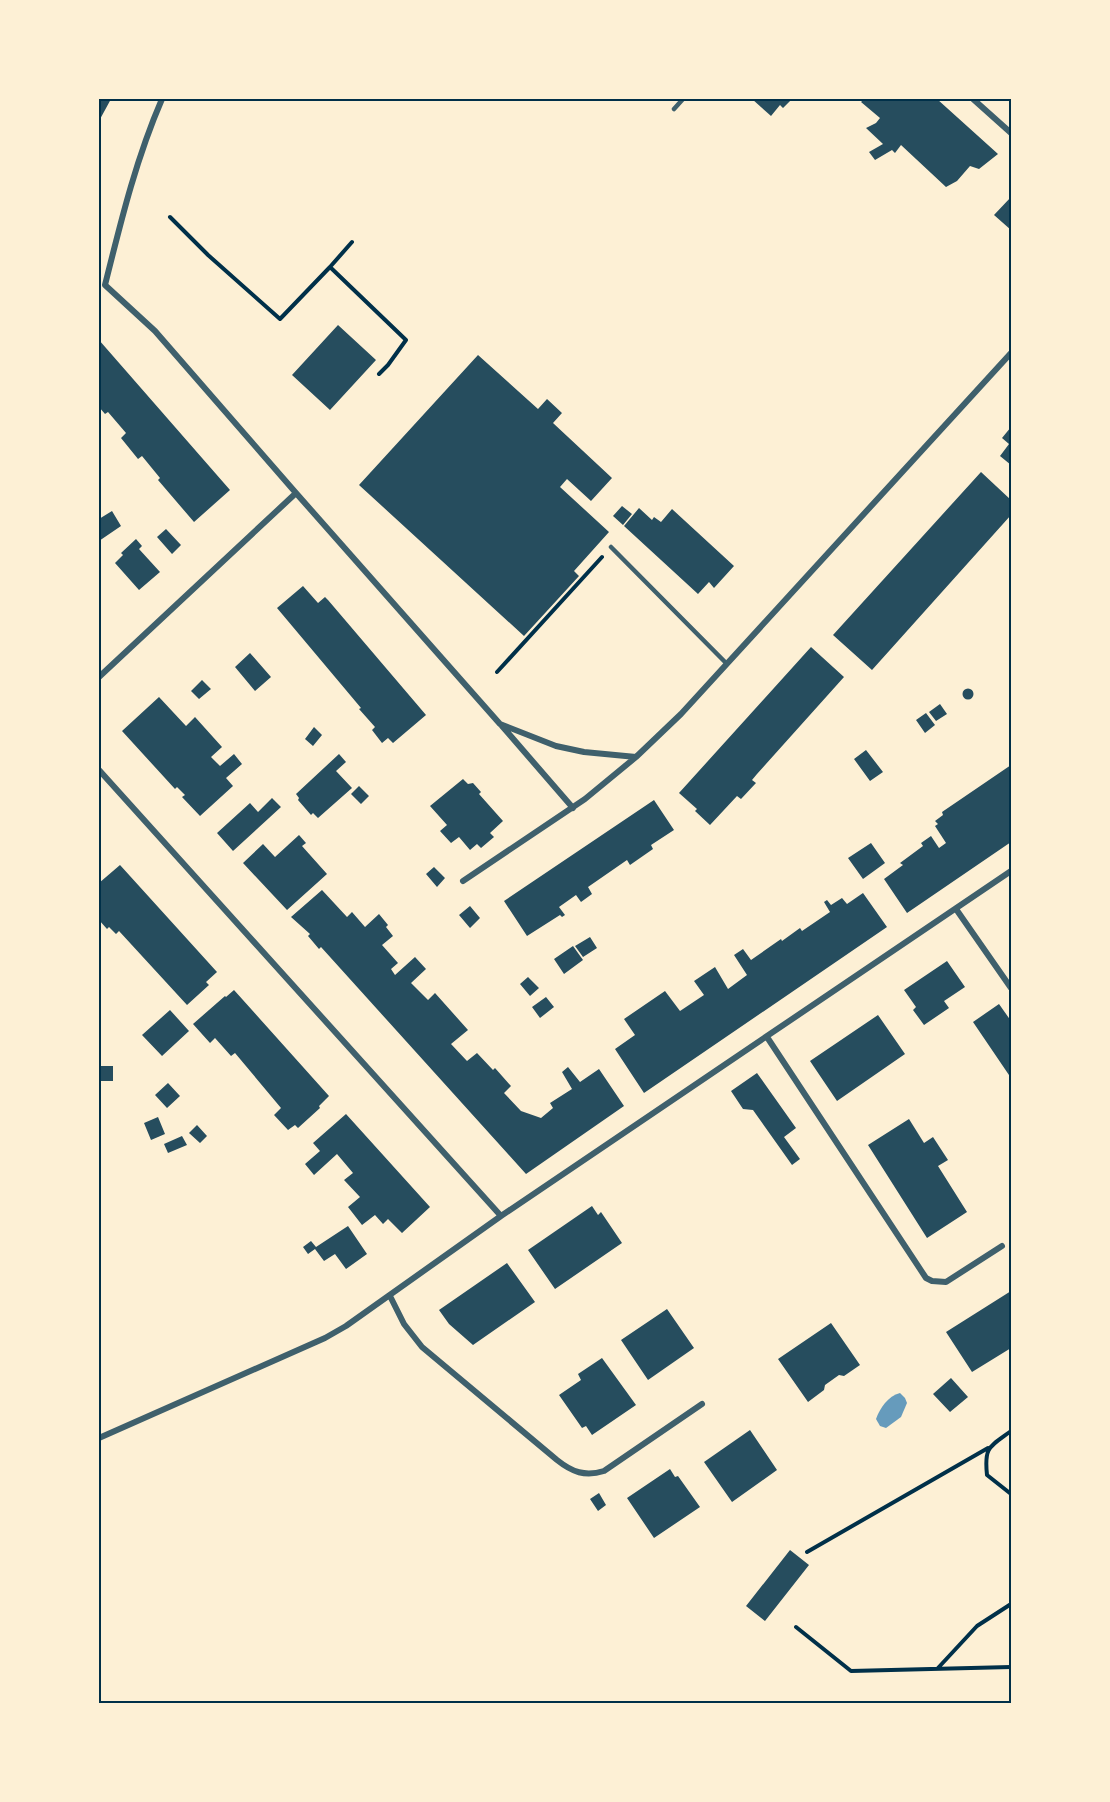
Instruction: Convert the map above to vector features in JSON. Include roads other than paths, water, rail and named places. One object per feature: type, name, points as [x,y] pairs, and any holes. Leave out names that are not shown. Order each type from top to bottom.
[{"type":"street","points":[[162,99],[141,150],[102,284],[155,331],[573,808]]},
{"type":"street","points":[[973,99],[1011,133]]},
{"type":"street","points":[[463,881],[601,787],[681,714],[1011,353]]},
{"type":"street","points":[[99,677],[296,493]]},
{"type":"street","points":[[500,724],[556,746],[584,752],[636,757]]},
{"type":"street","points":[[99,770],[501,1216]]},
{"type":"street","points":[[99,1438],[325,1338],[390,1296],[501,1216],[1011,871]]},
{"type":"street","points":[[956,909],[1011,988]]},
{"type":"street","points":[[767,1037],[926,1278],[946,1282],[1002,1246]]},
{"type":"street","points":[[390,1296],[404,1324],[422,1347],[566,1467],[575,1472],[594,1474],[604,1471],[702,1404]]},
{"type":"lane","points":[[674,109],[683,99]]},
{"type":"lane","points":[[611,547],[727,664]]},
{"type":"water","points":[[900,1393],[907,1403],[901,1417],[886,1428],[880,1426],[876,1419],[880,1411],[888,1400]]}]
